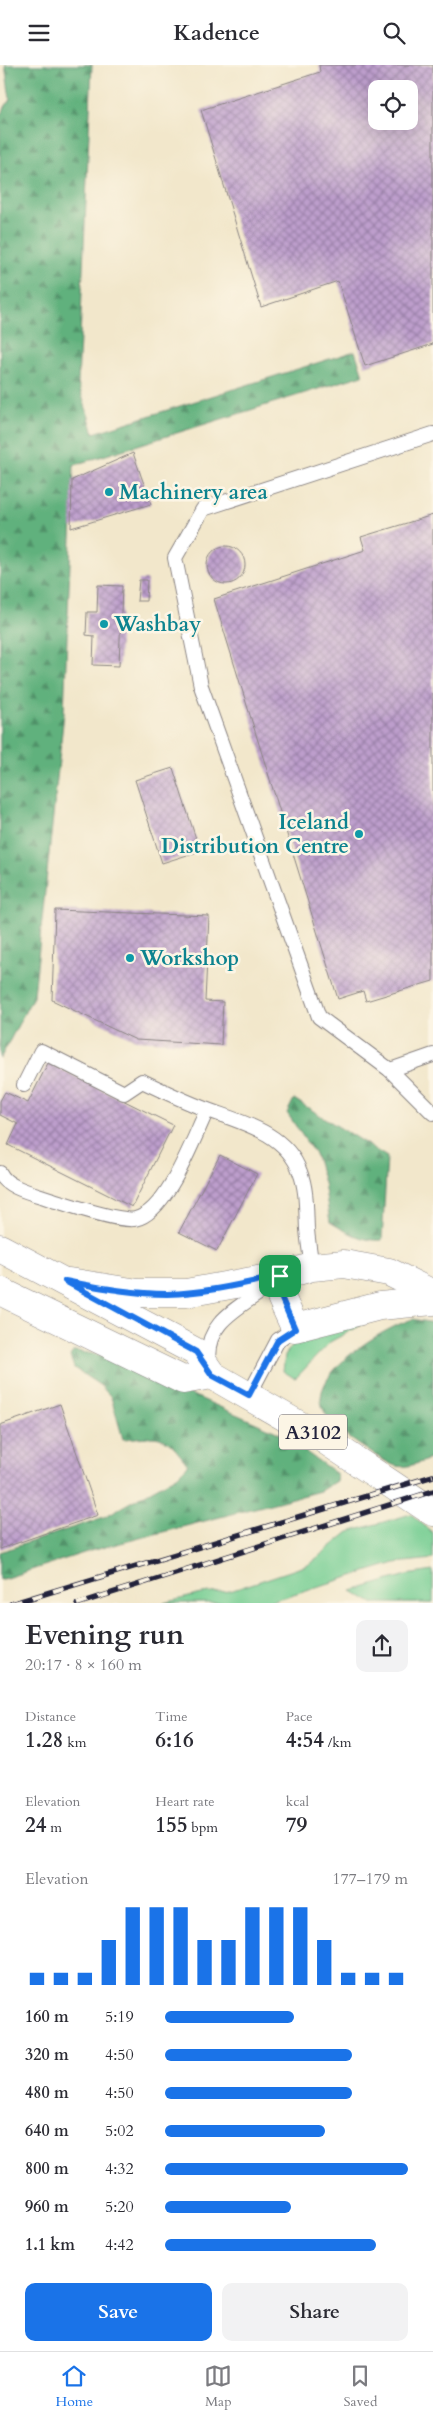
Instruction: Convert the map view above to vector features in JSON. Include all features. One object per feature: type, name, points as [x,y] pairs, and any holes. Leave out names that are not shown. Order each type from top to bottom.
[{"type":"main road","name":"A3102","points":[[0,1248],[196,1352],[212,1375],[249,1395],[376,1472],[433,1512]]},
{"type":"main road","points":[[65,1281],[126,1291],[169,1294],[207,1290],[280,1276],[312,1267],[344,1264],[366,1266],[402,1277],[433,1294]]},
{"type":"main road","points":[[280,1276],[281,1297],[295,1329],[373,1307],[433,1301]]},
{"type":"main road","points":[[6,1298],[183,1380],[212,1375]]},
{"type":"lane","points":[[433,434],[203,509],[175,558],[201,686],[319,1017],[390,1070],[433,1113]]},
{"type":"lane","points":[[24,1085],[41,1051],[124,1093],[142,1081],[207,1110],[255,1127],[282,1145],[291,1155],[300,1171],[305,1191],[312,1267]]},
{"type":"lane","points":[[390,1070],[433,1055]]},
{"type":"lane","points":[[0,1173],[2,1178],[18,1188],[87,1211],[135,1219],[151,1210],[166,1195],[207,1110]]},
{"type":"lane","points":[[212,1375],[208,1350],[211,1334],[228,1315],[280,1276]]},
{"type":"lane","points":[[249,1395],[278,1340],[295,1329]]},
{"type":"green space","points":[[5,65],[92,65],[78,383],[94,433],[355,351],[363,375],[74,465],[64,713],[34,995],[0,1059],[0,115],[10,99]]},
{"type":"green space","points":[[294,1099],[387,1157],[382,1240],[361,1238],[330,1222],[324,1183],[316,1156],[287,1113]]},
{"type":"green space","points":[[413,1319],[433,1323],[433,1458],[410,1466],[400,1467],[374,1454],[335,1427],[323,1409],[321,1397],[325,1385],[333,1372],[344,1360],[357,1349],[387,1330]]},
{"type":"green space","points":[[367,1322],[330,1342],[297,1377],[294,1378],[283,1371],[285,1355],[297,1339]]},
{"type":"green space","points":[[74,1351],[101,1355],[279,1433],[337,1474],[336,1481],[320,1491],[90,1551],[0,1580],[0,1552],[104,1517],[177,1476],[188,1465],[167,1441],[155,1437],[123,1439],[111,1397],[101,1386],[74,1368],[70,1356]]},
{"type":"green space","points":[[411,1514],[433,1533],[433,1559],[395,1563],[264,1603],[163,1603],[202,1594],[230,1591],[308,1565],[349,1532]]},
{"type":"green space","points":[[433,1571],[433,1603],[373,1603],[352,1591],[407,1575]]},
{"type":"building","points":[[319,65],[433,65],[433,344],[365,366],[338,281],[261,307],[201,110],[320,72]]},
{"type":"building","name":"Machinery area","points":[[133,453],[151,504],[71,528],[72,480]]},
{"type":"building","name":"Iceland Distribution Centre","points":[[433,515],[433,981],[366,1001],[363,991],[338,999],[214,599],[365,550],[361,537]]},
{"type":"building","points":[[226,546],[240,551],[245,565],[240,579],[226,584],[212,579],[207,565],[212,551]]},
{"type":"building","points":[[139,580],[147,580],[146,601],[137,601]]},
{"type":"building","name":"Washbay","points":[[98,585],[122,586],[119,666],[93,665],[94,636],[86,635],[87,612],[97,612]]},
{"type":"building","points":[[173,768],[200,851],[162,863],[135,780]]},
{"type":"building","name":"Workshop","points":[[55,910],[209,916],[205,1001],[223,1002],[221,1045],[136,1040],[52,1000]]},
{"type":"building","points":[[48,1063],[173,1125],[132,1207],[8,1145],[18,1124],[0,1115],[0,1101],[5,1092],[28,1103]]},
{"type":"building","points":[[220,1155],[257,1174],[217,1251],[179,1232]]},
{"type":"building","points":[[60,1404],[98,1515],[0,1549],[0,1425]]},
{"type":"railway","points":[[14,1603],[433,1476]]},
{"type":"railway","points":[[80,1603],[433,1491]]},
{"type":"place","name":"Machinery area","points":[[109,492]]},
{"type":"place","name":"Washbay","points":[[104,624]]},
{"type":"place","name":"Iceland Distribution Centre","points":[[359,834]]},
{"type":"place","name":"Workshop","points":[[130,958]]},
{"type":"route","points":[[280,1276],[281,1297],[295,1329],[282,1335],[273,1347],[249,1395],[212,1375],[196,1352],[65,1281],[138,1293],[169,1294],[222,1288],[280,1276]]}]
